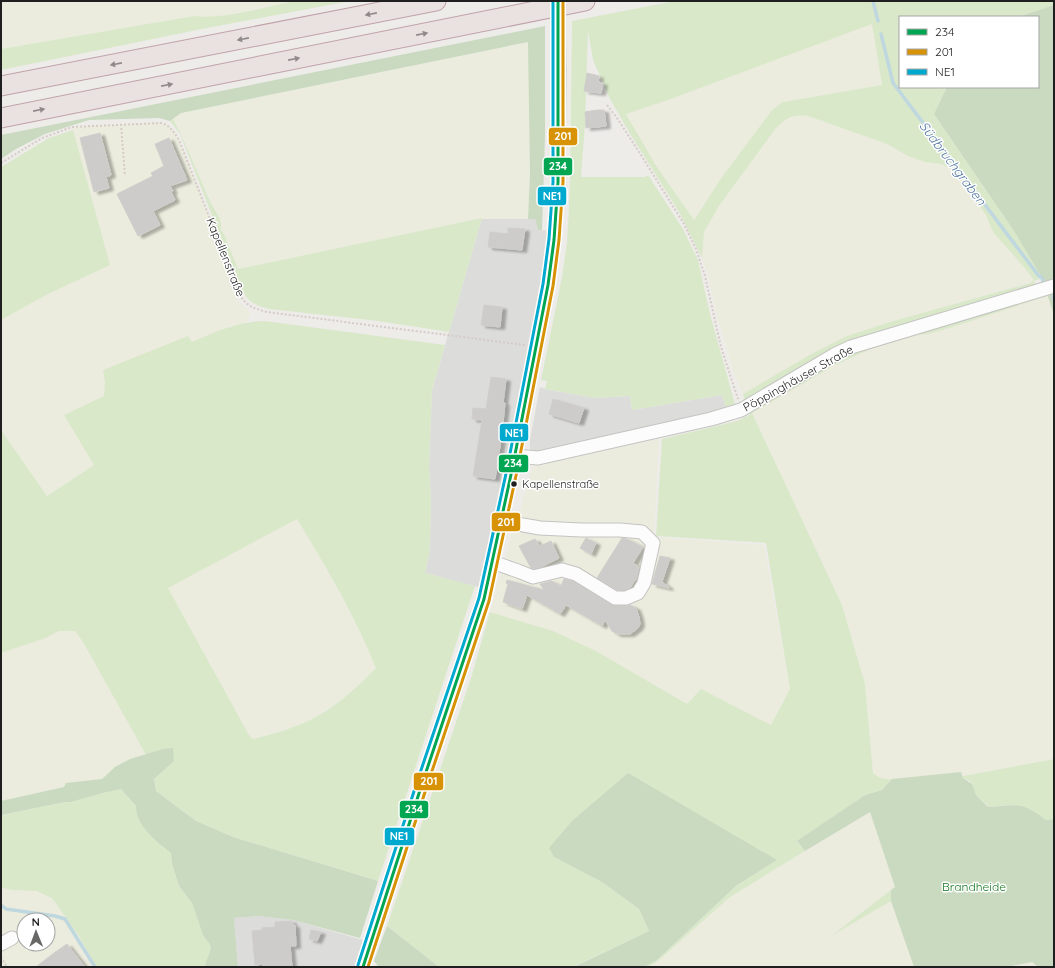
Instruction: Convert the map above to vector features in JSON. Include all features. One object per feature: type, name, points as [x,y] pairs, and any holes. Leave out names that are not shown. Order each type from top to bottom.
[{"type":"highway","points":[[1,86],[436,1]]},
{"type":"highway","points":[[1,118],[585,1]]},
{"type":"street","points":[[363,967],[484,599],[501,521],[548,285],[554,240],[558,182],[558,1]]},
{"type":"street","name":"Pöppinghäuser Straße","points":[[514,456],[538,458],[711,419],[741,410],[851,347],[1054,286]]},
{"type":"street","points":[[492,562],[533,577],[562,570],[576,574],[616,598],[626,598],[638,593],[644,583],[653,543],[642,532],[540,528],[501,521]]},
{"type":"path","points":[[607,105],[641,155],[684,224],[696,249],[705,276],[721,346],[741,410]]},
{"type":"path","name":"Kapellenstraße","points":[[1,163],[50,134],[72,128],[158,122],[167,125],[174,131],[179,140],[240,295],[244,301],[254,308],[278,313],[536,346]]},
{"type":"path","points":[[121,124],[126,176]]},
{"type":"path","points":[[1,957],[7,967]]},
{"type":"shaded area","points":[[1,1],[294,1],[223,16],[206,18],[193,16],[1,49]]},
{"type":"shaded area","points":[[872,23],[882,85],[784,102],[772,110],[722,177],[694,220],[655,164],[625,114],[668,100]]},
{"type":"shaded area","points":[[529,42],[530,174],[528,219],[477,219],[238,269],[221,230],[220,219],[198,174],[183,136],[173,119],[181,113]]},
{"type":"shaded area","points":[[796,115],[808,116],[887,144],[908,156],[948,167],[956,173],[987,215],[993,232],[1034,281],[890,322],[847,336],[813,353],[743,394],[735,376],[716,313],[709,278],[702,258],[704,232],[719,206],[776,128],[787,118]]},
{"type":"shaded area","points":[[157,122],[167,125],[174,131],[179,140],[219,240],[216,242],[225,264],[234,295],[251,313],[247,322],[229,327],[192,342],[103,370],[105,382],[104,396],[94,465],[47,496],[1,430],[1,320],[44,296],[110,265],[72,127]]},
{"type":"shaded area","points":[[482,218],[535,219],[538,230],[553,231],[485,589],[425,573],[430,542],[431,499],[429,466],[432,390]]},
{"type":"shaded area","points":[[1048,296],[1054,313],[1054,759],[963,776],[961,772],[887,780],[878,777],[873,773],[865,684],[842,605],[752,413],[835,365],[871,349],[916,335],[928,334],[946,329]]},
{"type":"shaded area","points":[[540,387],[595,398],[630,396],[632,410],[722,395],[726,408],[639,430],[530,453],[530,439]]},
{"type":"shaded area","points":[[659,439],[654,537],[764,545],[790,689],[771,726],[701,689],[687,704],[596,651],[553,631],[490,612],[533,465]]},
{"type":"shaded area","points":[[297,519],[329,573],[377,668],[338,702],[315,718],[296,726],[253,739],[249,735],[168,588]]},
{"type":"shaded area","points":[[59,631],[75,631],[83,642],[146,755],[130,759],[115,767],[102,779],[66,783],[64,787],[1,801],[1,653],[46,638]]},
{"type":"shaded area","points":[[870,812],[895,887],[834,933],[891,901],[914,967],[648,967],[658,961],[730,897]]},
{"type":"shaded area","points":[[1,887],[11,890],[36,891],[52,898],[79,936],[96,967],[1,967]]},
{"type":"shaded area","points":[[258,916],[293,920],[370,942],[361,967],[238,967],[234,918]]},
{"type":"shaded area","points":[[1032,962],[1038,967],[1009,967]]},
{"type":"green space","points":[[294,1],[350,1],[202,29],[1,70],[1,49],[194,16],[205,17],[230,15]]},
{"type":"green space","points":[[675,1],[1054,1],[1054,5],[1021,16],[899,16],[899,88],[947,88],[934,114],[1014,231],[1042,278],[1034,281],[1037,289],[859,341],[745,402],[743,394],[813,353],[847,336],[890,322],[1030,283],[1034,280],[993,232],[986,215],[956,173],[948,167],[940,164],[925,162],[908,156],[887,144],[802,115],[790,117],[776,128],[719,206],[704,232],[702,258],[679,212],[610,99],[593,60],[588,31],[585,125],[581,177],[645,177],[648,175],[683,229],[698,260],[710,314],[735,404],[732,407],[726,408],[722,395],[632,410],[630,396],[595,398],[545,389],[547,381],[541,380],[562,277],[567,242],[570,187],[572,21]],"holes":[[[872,24],[882,85],[783,102],[772,110],[722,177],[694,220],[655,164],[626,114],[668,100]]]},
{"type":"green space","points":[[1054,5],[1054,315],[1042,278],[1014,231],[934,114],[947,88],[1039,88],[1039,16],[1021,16]]},
{"type":"green space","points":[[545,26],[545,136],[542,230],[538,230],[535,219],[528,219],[530,174],[528,42],[181,113],[170,121],[159,118],[89,120],[45,134],[16,149],[1,159],[1,135]]},
{"type":"green space","points":[[173,119],[185,144],[213,207],[220,219],[221,230],[238,269],[482,218],[449,332],[378,321],[269,309],[252,302],[246,297],[241,289],[180,134],[170,121]]},
{"type":"green space","points":[[73,130],[110,265],[44,296],[1,320],[1,167],[49,138]]},
{"type":"green space","points":[[1047,292],[1048,296],[946,329],[928,334],[916,335],[871,349],[835,365],[752,413],[842,605],[865,684],[873,773],[882,778],[892,779],[882,790],[865,795],[797,842],[805,851],[730,897],[658,961],[648,967],[644,967],[657,960],[737,885],[777,860],[554,857],[602,882],[639,909],[649,931],[573,967],[439,967],[387,926],[471,678],[490,612],[553,631],[596,651],[687,704],[701,689],[771,725],[790,689],[766,543],[656,536],[662,439],[737,421],[751,414],[748,413],[838,357]]},
{"type":"green space","points":[[265,321],[445,345],[432,390],[429,466],[431,499],[430,542],[425,573],[475,586],[378,881],[233,837],[196,821],[156,791],[154,779],[165,769],[163,749],[146,755],[83,642],[75,631],[59,631],[46,638],[1,653],[1,430],[47,496],[94,465],[64,415],[104,396],[105,382],[103,370],[188,336],[192,342],[236,325]],"holes":[[[297,519],[349,611],[376,668],[347,695],[323,713],[292,728],[253,739],[249,735],[168,588]]]},
{"type":"green space","points":[[173,748],[174,761],[154,779],[156,791],[196,821],[233,837],[378,881],[360,938],[293,920],[258,916],[234,918],[238,967],[205,967],[211,946],[203,935],[192,903],[179,886],[172,864],[171,853],[153,838],[143,826],[139,820],[136,806],[121,789],[71,802],[1,815],[1,801],[64,787],[66,783],[102,779],[115,767],[130,759],[163,749]]},
{"type":"green space","points":[[1054,759],[1054,819],[1046,820],[1025,807],[1006,805],[989,807],[976,795],[970,781],[963,778],[963,776]]},
{"type":"green space","name":"Brandheide","points":[[961,772],[963,778],[972,784],[976,795],[988,807],[1013,805],[1024,807],[1046,820],[1054,819],[1054,967],[1038,967],[1032,962],[1007,967],[914,967],[891,901],[891,890],[895,887],[870,812],[805,851],[797,841],[865,795],[882,790],[892,779]]},
{"type":"green space","points":[[628,773],[777,860],[737,885],[657,960],[644,967],[574,967],[649,931],[639,909],[602,882],[554,857],[549,848],[572,821]]},
{"type":"green space","points":[[121,789],[136,806],[146,830],[171,853],[172,864],[179,886],[192,903],[203,935],[212,946],[205,967],[96,967],[79,936],[52,898],[36,891],[11,890],[1,887],[1,815],[71,802]]},
{"type":"green space","points":[[891,890],[891,901],[831,936]]},
{"type":"green space","points":[[387,926],[439,967],[379,967],[374,961]]},
{"type":"building","points":[[587,73],[599,76],[598,82],[603,83],[601,93],[584,91]]},
{"type":"building","points":[[604,110],[606,126],[586,128],[585,112]]},
{"type":"building","points":[[100,133],[111,175],[106,177],[109,188],[94,192],[80,138]]},
{"type":"building","points":[[169,138],[187,180],[170,186],[175,200],[153,211],[160,225],[138,236],[117,194],[153,176],[151,173],[164,166],[155,144]]},
{"type":"building","points":[[508,228],[525,229],[522,250],[488,247],[490,232],[508,234]]},
{"type":"building","points":[[484,305],[502,307],[500,327],[481,325]]},
{"type":"building","points":[[491,377],[506,379],[503,403],[505,403],[502,433],[495,479],[473,476],[482,420],[472,419],[473,408],[486,409]]},
{"type":"building","points":[[553,399],[584,408],[579,423],[549,414]]},
{"type":"building","points":[[586,538],[596,543],[591,554],[580,548]]},
{"type":"building","points":[[622,538],[643,547],[633,563],[639,567],[636,580],[630,588],[617,590],[597,578]]},
{"type":"building","points":[[535,539],[540,546],[551,541],[559,558],[541,567],[534,569],[531,568],[519,546]]},
{"type":"building","points":[[660,556],[670,558],[662,582],[669,588],[652,584]]},
{"type":"building","points":[[564,579],[573,581],[611,605],[630,605],[636,608],[640,624],[638,628],[630,634],[617,634],[612,631],[605,620],[602,626],[566,605],[560,614],[527,595],[522,609],[503,602],[508,584],[506,583],[507,580],[544,590],[540,584],[552,581],[561,586]]},
{"type":"building","points":[[292,921],[292,925],[295,925],[296,946],[290,946],[292,967],[263,967],[263,964],[255,965],[252,931],[262,930],[262,928],[275,927],[275,922]]},
{"type":"building","points":[[311,930],[321,932],[317,941],[309,939]]},
{"type":"building","points":[[67,944],[85,967],[36,967]]},
{"type":"waterway","name":"Südbruchgraben","points":[[873,1],[878,21]]},
{"type":"waterway","name":"Südbruchgraben","points":[[881,34],[893,83],[1038,275],[1042,278],[1044,284]]},
{"type":"waterway","points":[[1,905],[6,909],[55,916],[65,919],[95,967]]},
{"type":"transit line","name":"NE1","points":[[358,965],[417,782],[479,598],[507,469],[543,284],[549,239],[553,182],[553,1]]},
{"type":"transit line","name":"234","points":[[363,967],[484,599],[512,470],[548,285],[554,240],[558,182],[558,1]]},
{"type":"transit line","name":"201","points":[[368,967],[489,601],[517,471],[553,286],[559,240],[563,182],[563,1]]},
{"type":"place","name":"Kapellenstraße","points":[[514,484]]}]
